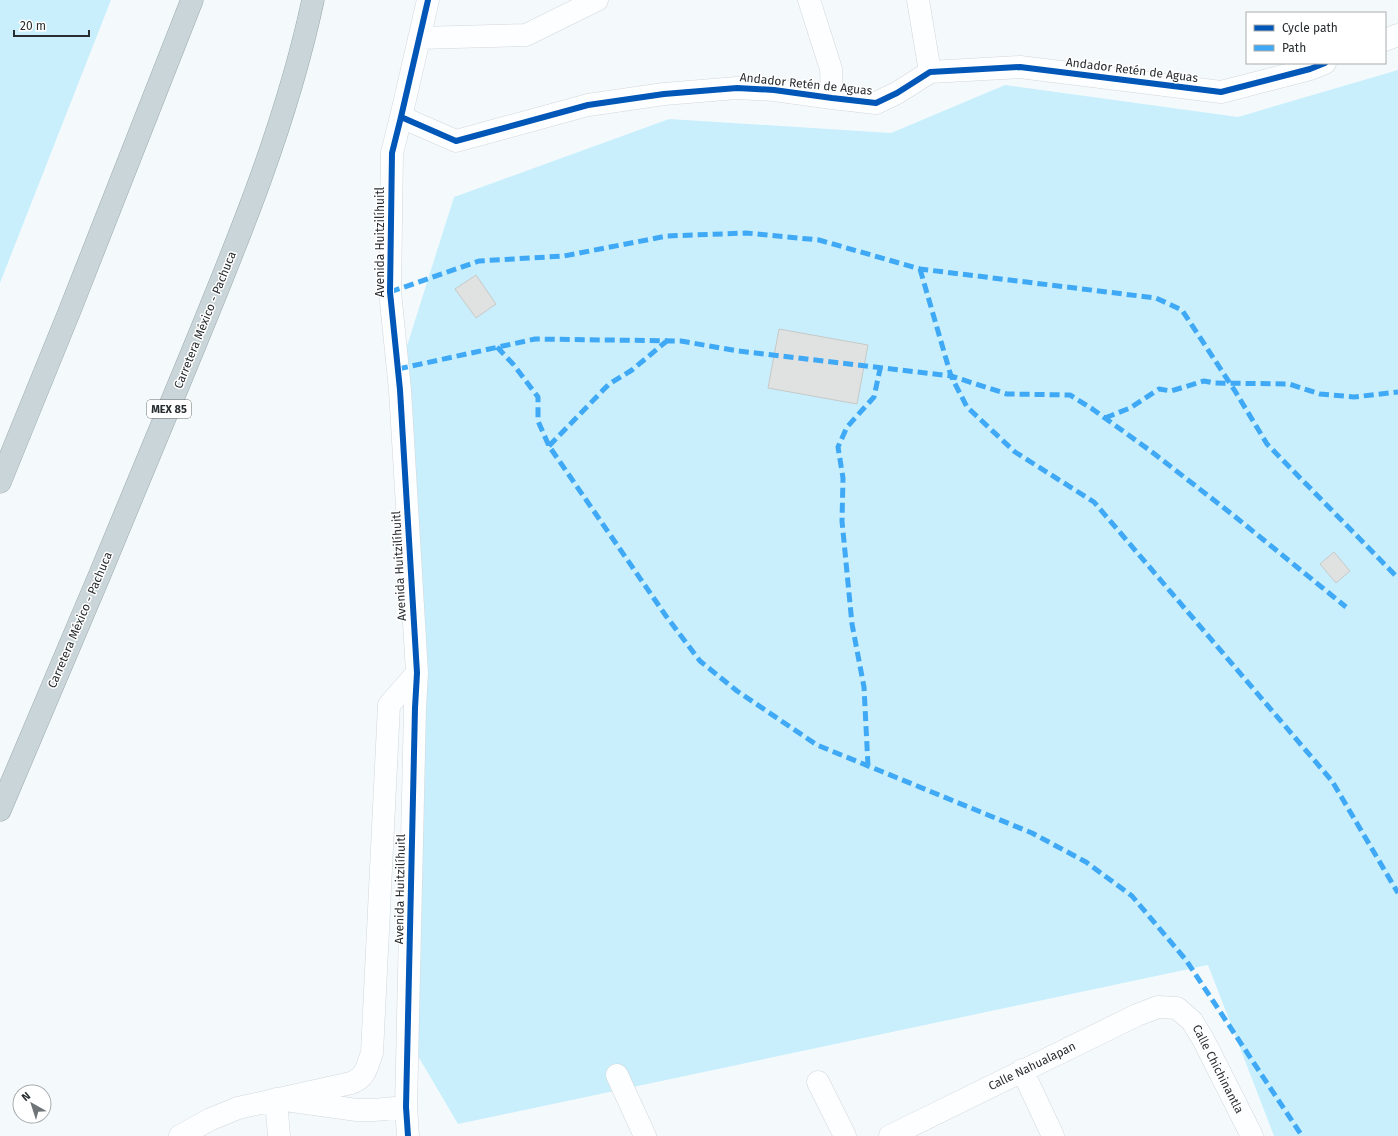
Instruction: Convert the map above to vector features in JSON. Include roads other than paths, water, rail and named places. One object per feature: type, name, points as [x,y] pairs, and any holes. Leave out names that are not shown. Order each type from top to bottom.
[{"type":"highway","points":[[0,482],[70,310],[192,0]]},
{"type":"highway","name":"Carretera México - Pachuca","points":[[0,810],[172,401],[254,198],[284,113],[305,37],[313,0]]},
{"type":"street","name":"Avenida Huitzilíhuitl","points":[[408,1136],[406,1107],[414,716],[417,673],[400,390],[390,292],[392,153],[428,0]]},
{"type":"street","points":[[419,38],[526,35],[597,0]]},
{"type":"street","points":[[809,0],[831,69],[832,98]]},
{"type":"street","points":[[918,0],[930,72]]},
{"type":"street","points":[[1386,40],[1398,35]]},
{"type":"street","name":"Andador Retén de Aguas","points":[[401,117],[456,141],[588,104],[664,94],[737,88],[774,90],[876,102],[897,94],[930,72],[1020,67],[1221,92],[1310,69],[1322,64]]},
{"type":"street","name":"Avenida Huitzilíhuitl","points":[[180,1136],[211,1119],[238,1108],[351,1083],[358,1081],[365,1074],[372,1053],[389,705],[417,673]]},
{"type":"street","name":"Calle Nahualapan","points":[[890,1136],[1137,1015],[1158,1007],[1177,1008]]},
{"type":"street","name":"Calle Chichinantla","points":[[1177,1008],[1192,1020],[1252,1136]]},
{"type":"street","points":[[1022,1070],[1053,1136]]},
{"type":"street","points":[[617,1075],[645,1136]]},
{"type":"street","points":[[818,1082],[845,1136]]},
{"type":"street","points":[[279,1136],[276,1099],[357,1110],[406,1107],[424,1136]]}]
